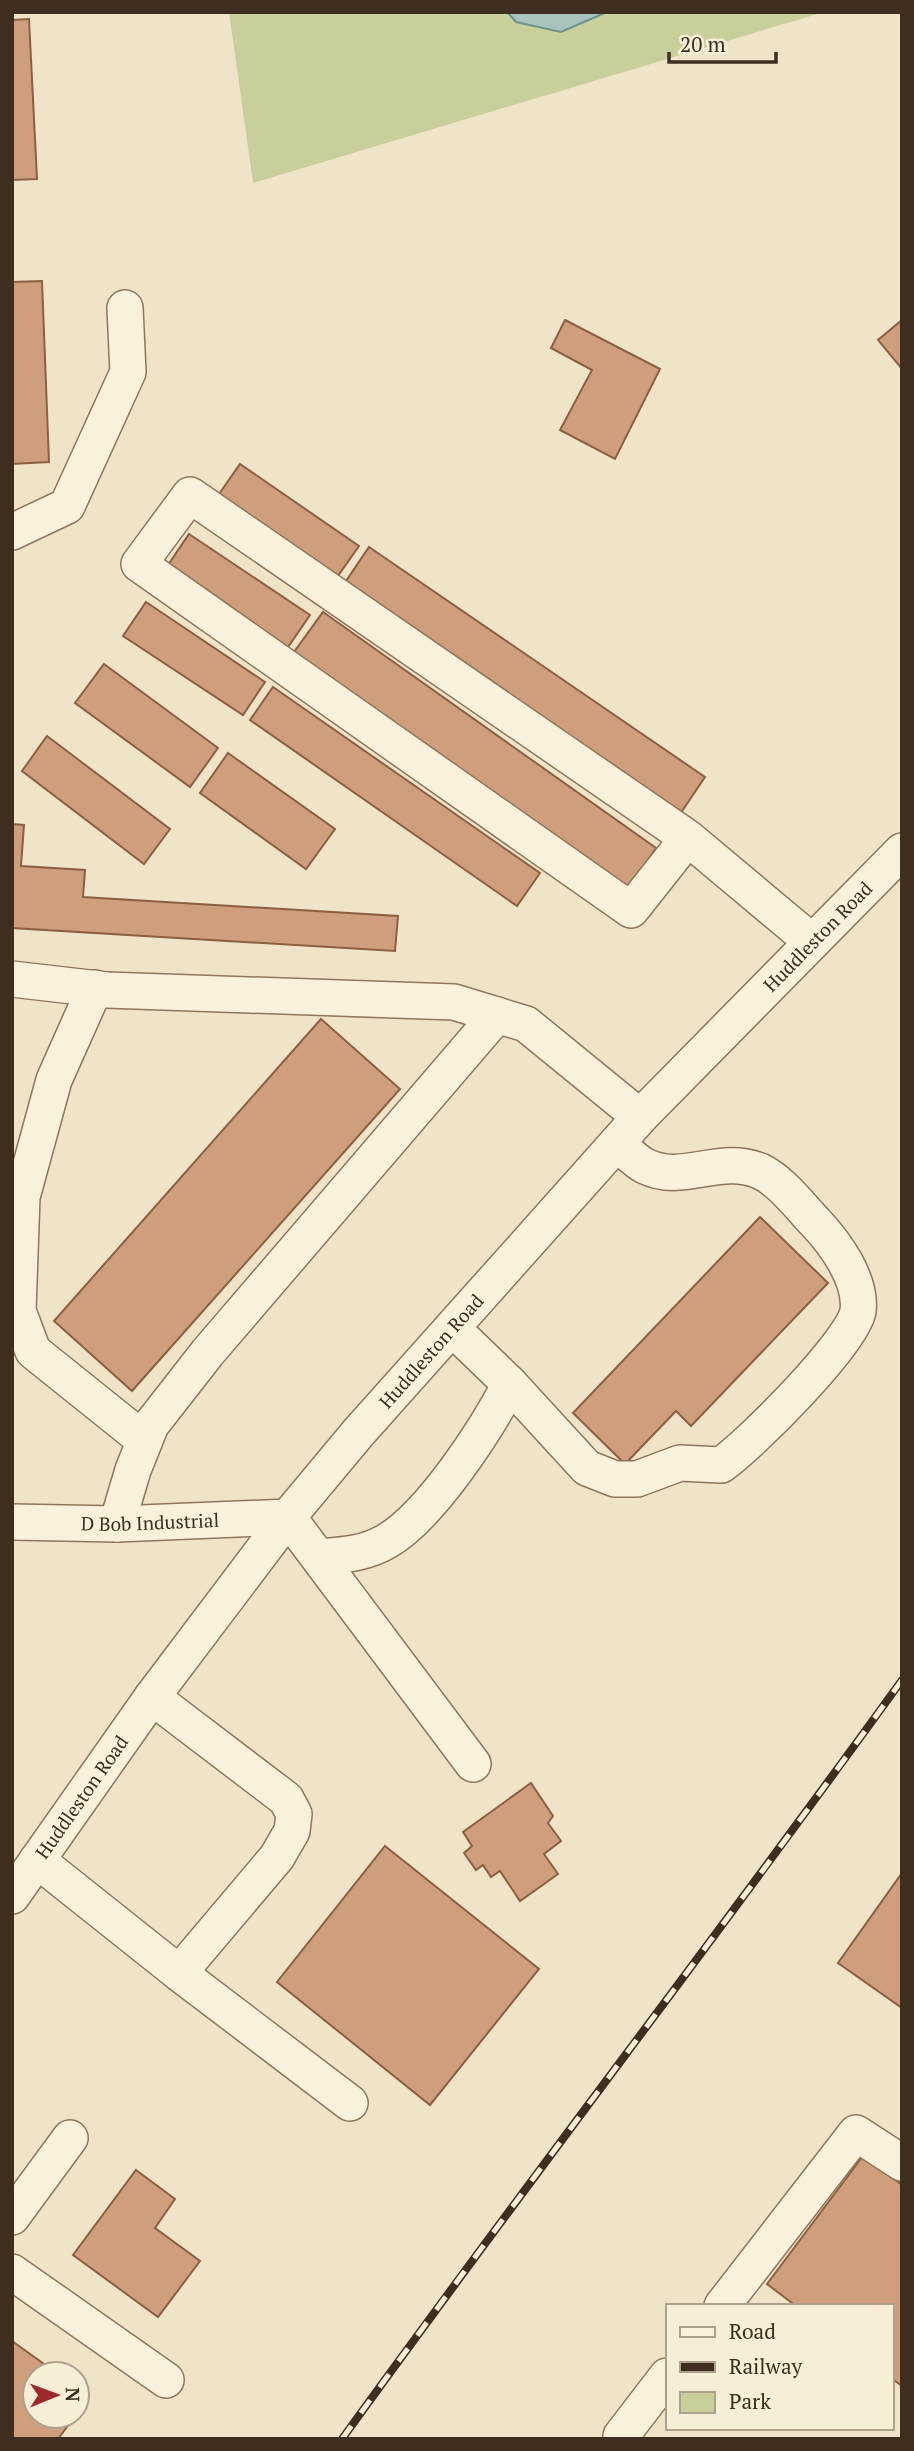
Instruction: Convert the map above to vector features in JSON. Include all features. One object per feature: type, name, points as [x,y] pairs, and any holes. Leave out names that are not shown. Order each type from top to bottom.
[{"type":"street","points":[[12,533],[66,506],[128,372],[125,308]]},
{"type":"street","points":[[688,838],[631,910],[139,564],[190,495],[688,838],[811,942]]},
{"type":"street","name":"Huddleston Road","points":[[12,1896],[152,1697],[288,1517],[358,1433],[640,1117],[902,851]]},
{"type":"street","points":[[12,979],[95,988],[454,1002],[526,1024],[640,1117]]},
{"type":"street","points":[[95,988],[54,1080],[22,1197],[18,1311],[33,1352],[144,1440]]},
{"type":"street","points":[[117,1524],[132,1470],[151,1425],[208,1352],[497,1015]]},
{"type":"street","points":[[453,1329],[510,1384],[587,1468],[615,1479],[637,1479],[680,1463],[721,1465],[747,1444],[804,1385],[850,1332],[858,1308],[852,1277],[839,1253],[819,1226],[763,1172],[742,1165],[718,1165],[674,1173],[657,1171],[643,1166],[617,1143]]},
{"type":"street","points":[[319,1557],[356,1554],[387,1541],[406,1527],[457,1468],[498,1407],[510,1384]]},
{"type":"street","points":[[288,1517],[473,1764]]},
{"type":"street","name":"D Bob Industrial","points":[[12,1522],[117,1524],[288,1517]]},
{"type":"street","points":[[152,1697],[286,1799],[294,1814],[292,1831],[277,1857],[179,1973]]},
{"type":"street","points":[[37,1860],[179,1973],[350,2103]]},
{"type":"street","points":[[724,2304],[856,2133],[902,2163]]},
{"type":"street","points":[[12,2217],[69,2138]]},
{"type":"street","points":[[12,2272],[166,2380]]},
{"type":"street","points":[[625,2439],[621,2435],[666,2377]]},
{"type":"green space","points":[[229,12],[824,12],[253,183]]},
{"type":"water","points":[[507,12],[607,12],[561,32],[516,22]]},
{"type":"building","points":[[29,19],[37,179],[12,180],[12,20]]},
{"type":"building","points":[[42,281],[49,462],[12,464],[12,282]]},
{"type":"building","points":[[565,320],[660,369],[615,459],[560,430],[592,370],[551,348]]},
{"type":"building","points":[[902,320],[902,369],[878,340]]},
{"type":"building","points":[[240,464],[359,546],[335,580],[217,497]]},
{"type":"building","points":[[189,534],[310,615],[286,650],[166,568]]},
{"type":"building","points":[[369,547],[705,777],[678,817],[342,587]]},
{"type":"building","points":[[146,602],[265,682],[243,715],[123,636]]},
{"type":"building","points":[[323,612],[656,848],[628,889],[294,652]]},
{"type":"building","points":[[104,664],[218,748],[190,787],[75,703]]},
{"type":"building","points":[[273,687],[540,873],[517,906],[250,720]]},
{"type":"building","points":[[47,736],[170,829],[144,864],[22,771]]},
{"type":"building","points":[[228,753],[335,829],[306,869],[200,793]]},
{"type":"building","points":[[12,824],[24,825],[21,866],[85,870],[83,897],[398,916],[395,951],[12,928]]},
{"type":"building","points":[[321,1019],[400,1089],[132,1391],[54,1321]]},
{"type":"building","points":[[760,1217],[828,1283],[691,1426],[676,1411],[625,1464],[573,1413]]},
{"type":"building","points":[[531,1783],[553,1816],[548,1823],[561,1841],[544,1854],[558,1874],[520,1901],[500,1871],[491,1877],[483,1865],[476,1870],[464,1853],[472,1846],[463,1832]]},
{"type":"building","points":[[385,1846],[539,1969],[430,2105],[277,1982]]},
{"type":"building","points":[[902,1873],[902,2008],[838,1963]]},
{"type":"building","points":[[863,2156],[902,2185],[902,2386],[893,2379],[893,2304],[793,2304],[767,2284]]},
{"type":"building","points":[[136,2170],[175,2199],[155,2228],[200,2261],[158,2317],[73,2255]]},
{"type":"building","points":[[12,2341],[38,2360],[21,2360],[21,2430],[65,2430],[58,2439],[12,2439]]},
{"type":"railway","points":[[342,2439],[902,1680]]}]
